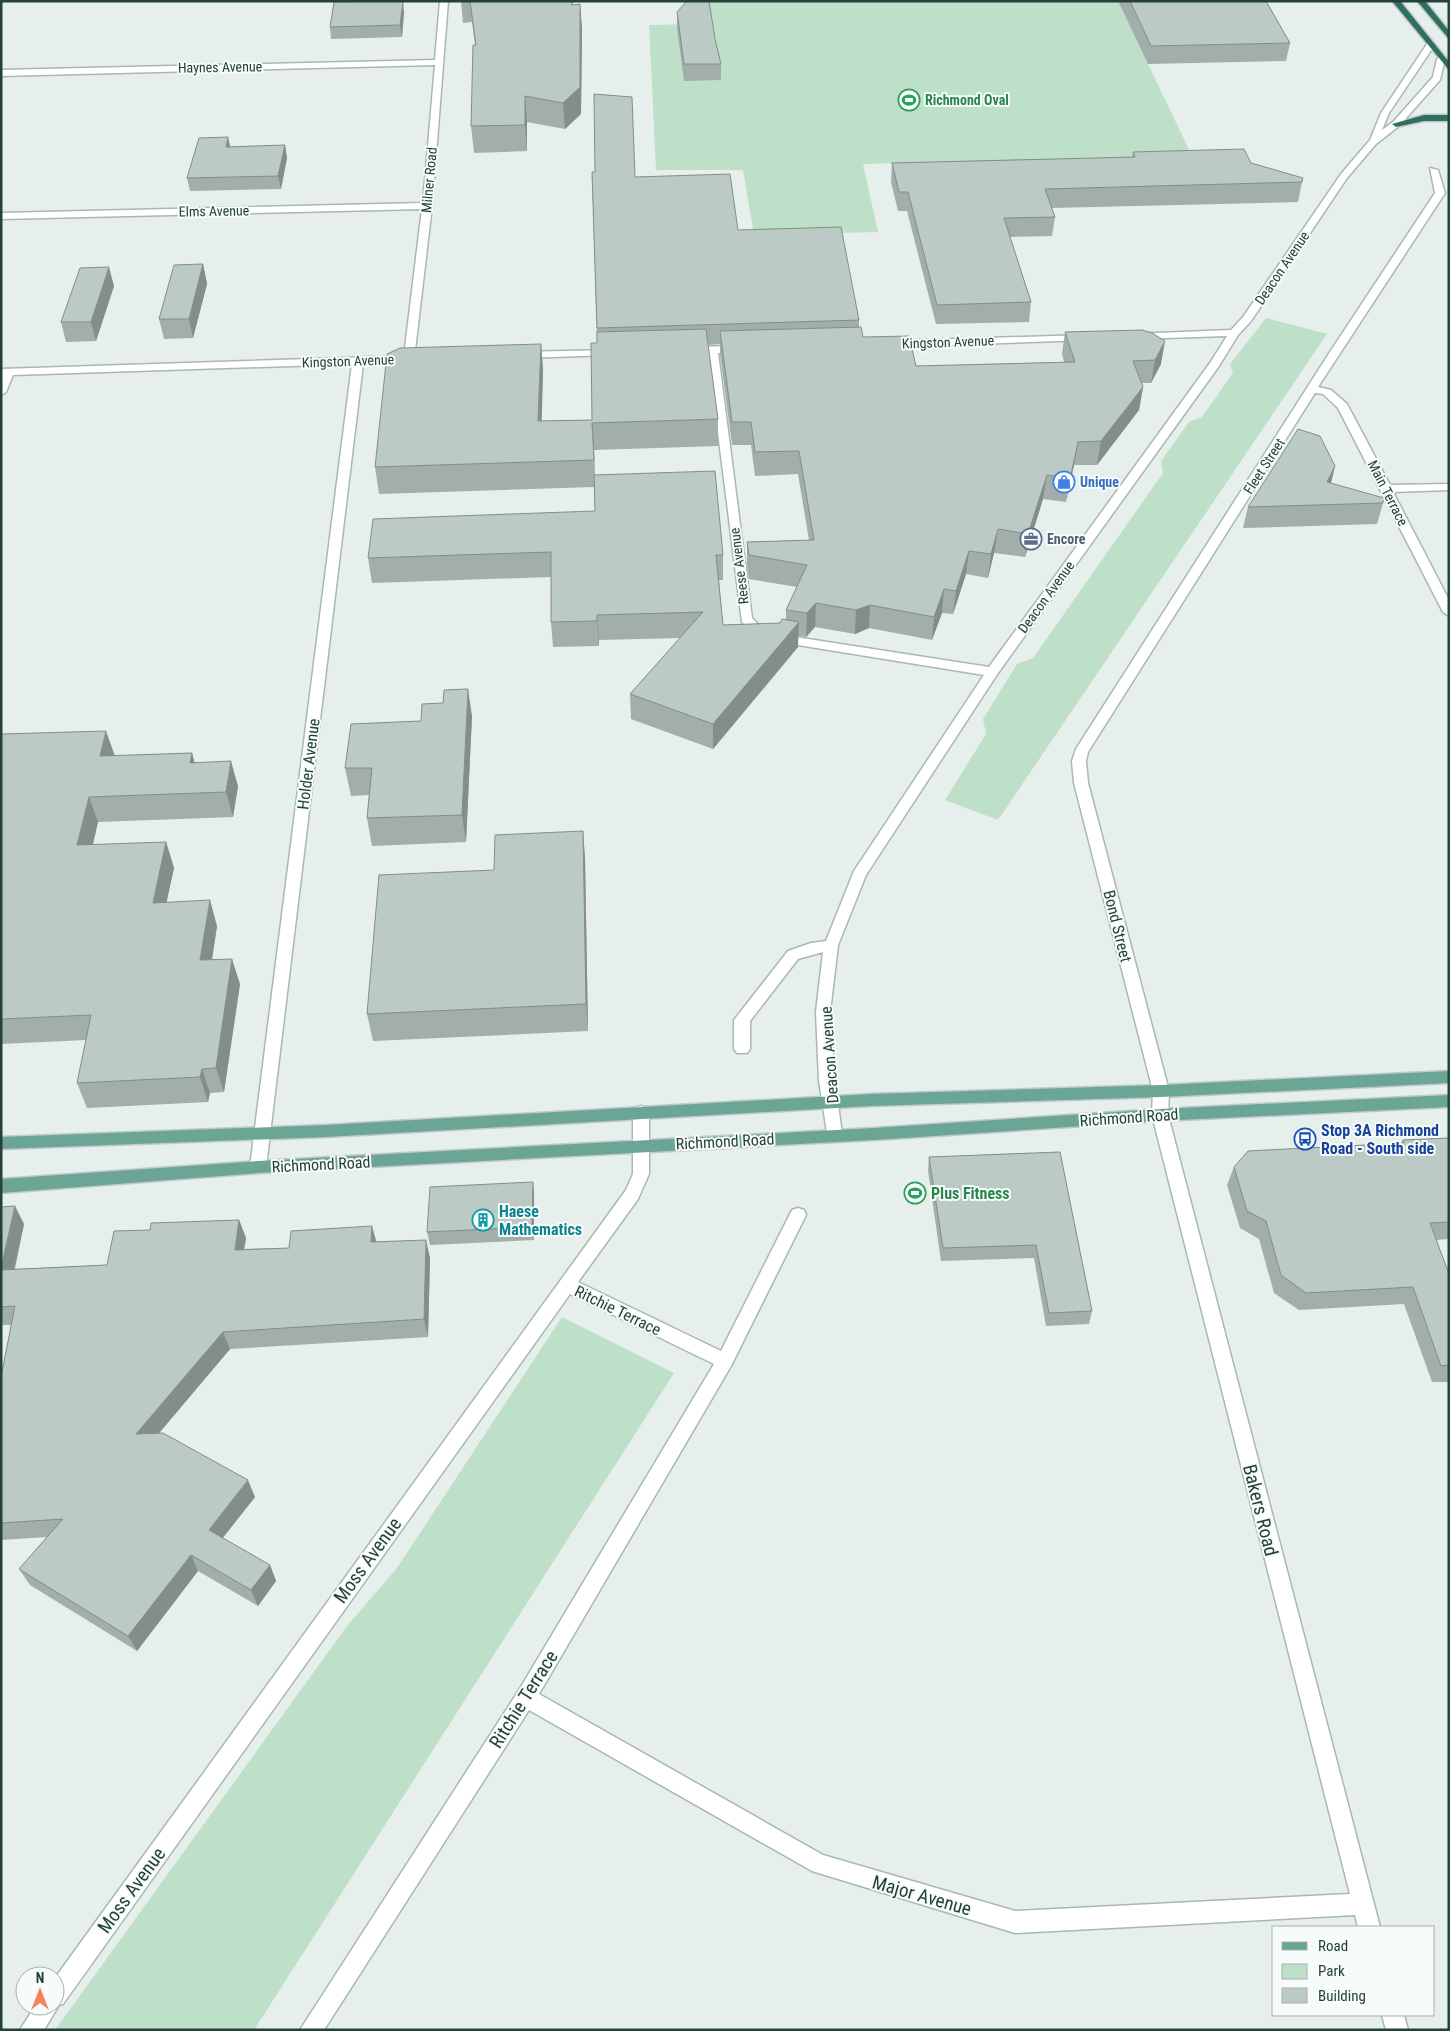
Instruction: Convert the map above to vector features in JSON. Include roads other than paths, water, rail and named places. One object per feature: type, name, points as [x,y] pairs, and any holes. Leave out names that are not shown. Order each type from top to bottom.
[{"type":"highway","points":[[1396,1],[1430,46],[1443,55],[1449,68]]},
{"type":"highway","points":[[1421,1],[1449,37]]},
{"type":"highway","points":[[1396,124],[1424,118],[1449,118]]},
{"type":"main road","name":"Richmond Road","points":[[1,1143],[262,1133],[832,1102],[1161,1091],[1449,1077]]},
{"type":"main road","name":"Richmond Road","points":[[1,1186],[258,1168],[641,1145],[1160,1115],[1449,1101]]},
{"type":"street","name":"Milner Road","points":[[414,358],[444,1]]},
{"type":"street","name":"Deacon Avenue","points":[[1373,142],[1385,113],[1430,46]]},
{"type":"street","name":"Deacon Avenue","points":[[834,1135],[823,1012],[831,945],[859,874],[978,696],[992,672],[1215,364],[1234,333],[1247,319],[1344,176],[1373,142],[1396,124],[1437,78],[1443,55]]},
{"type":"street","name":"Haynes Avenue","points":[[1,73],[439,62]]},
{"type":"street","name":"Fleet Street","points":[[1079,761],[1082,752],[1313,388],[1332,355],[1440,193],[1433,170]]},
{"type":"street","name":"Elms Avenue","points":[[1,216],[427,206]]},
{"type":"street","points":[[1121,336],[1234,333]]},
{"type":"street","name":"Kingston Avenue","points":[[879,344],[1093,337]]},
{"type":"street","points":[[674,351],[752,348]]},
{"type":"street","name":"Reese Avenue","points":[[713,350],[746,619],[758,631],[773,637],[992,672]]},
{"type":"street","points":[[507,356],[625,352]]},
{"type":"street","name":"Kingston Avenue","points":[[5,372],[414,358]]},
{"type":"street","name":"Holder Avenue","points":[[258,1168],[358,360]]},
{"type":"street","points":[[1,392],[5,372]]},
{"type":"street","name":"Main Terrace","points":[[1313,388],[1327,392],[1343,406],[1449,612]]},
{"type":"street","points":[[1386,489],[1449,487]]},
{"type":"street","name":"Bond Street","points":[[1079,761],[1081,783],[1161,1091]]},
{"type":"street","points":[[742,1049],[742,1020],[793,955],[811,948],[831,945]]},
{"type":"street","name":"Bakers Road","points":[[1161,1091],[1160,1115],[1369,1926]]},
{"type":"street","name":"Moss Avenue","points":[[65,1982],[632,1194],[641,1174],[640,1112]]},
{"type":"street","name":"Ritchie Terrace","points":[[311,2030],[526,1696],[725,1361],[798,1215]]},
{"type":"street","name":"Ritchie Terrace","points":[[566,1284],[725,1361]]},
{"type":"street","name":"Major Avenue","points":[[526,1696],[819,1864],[1015,1922],[1362,1904]]},
{"type":"street","points":[[31,2030],[41,2016]]},
{"type":"street","points":[[1393,2016],[1398,2030]]},
{"type":"place","name":"Richmond Oval","points":[[909,100]]},
{"type":"place","name":"Unique","points":[[1064,482]]},
{"type":"place","name":"Encore","points":[[1031,539]]},
{"type":"place","name":"Stop 3A Richmond Road - South side","points":[[1305,1139]]},
{"type":"place","name":"Plus Fitness","points":[[915,1193]]},
{"type":"place","name":"Haese Mathematics","points":[[483,1220]]}]
